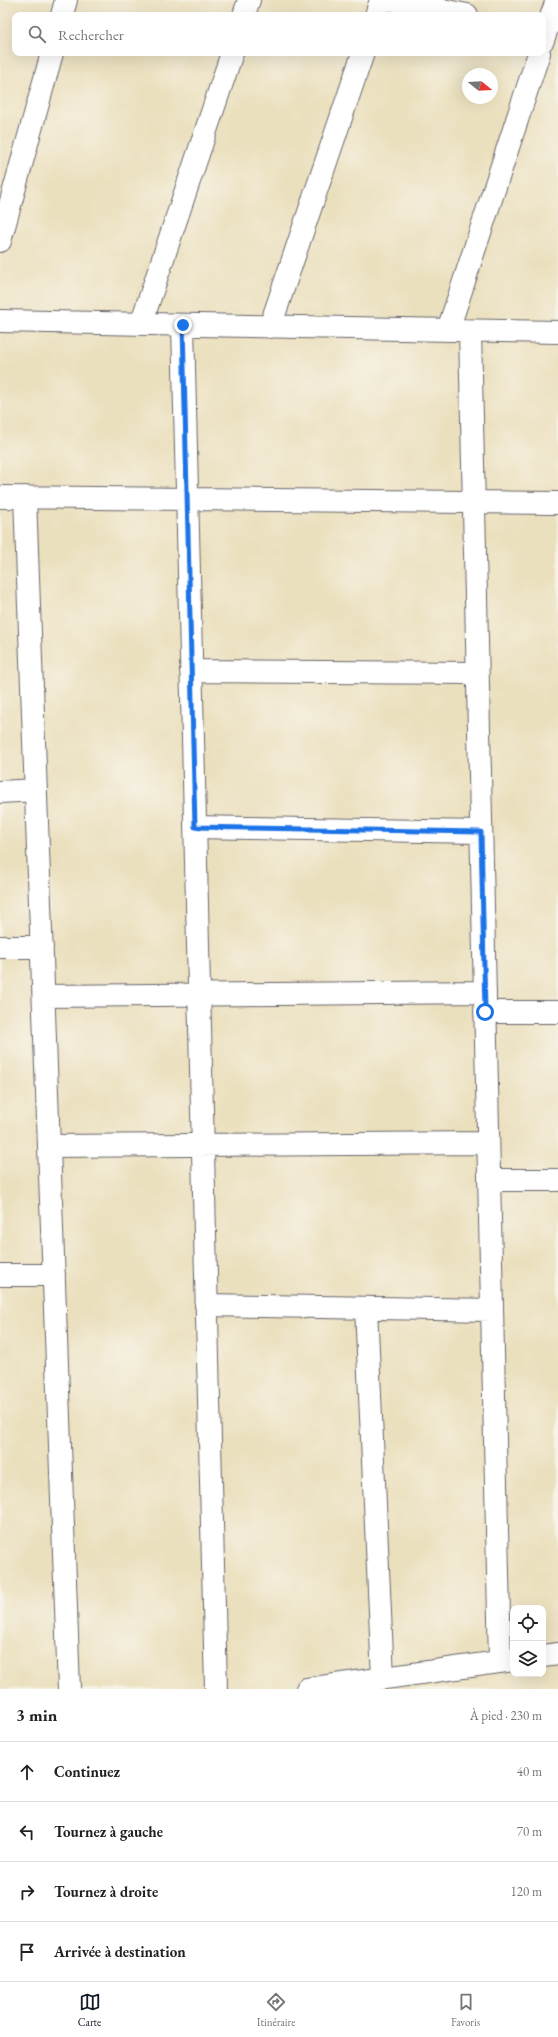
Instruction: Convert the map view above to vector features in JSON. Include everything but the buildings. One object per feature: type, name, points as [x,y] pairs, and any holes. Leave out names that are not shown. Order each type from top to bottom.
[{"type":"street","points":[[63,12],[66,0]]},
{"type":"street","points":[[245,12],[249,0]]},
{"type":"street","points":[[377,12],[381,0]]},
{"type":"street","points":[[391,0],[451,12]]},
{"type":"street","points":[[546,28],[556,0]]},
{"type":"street","points":[[0,241],[51,56]]},
{"type":"street","points":[[141,324],[231,56]]},
{"type":"street","points":[[270,327],[362,56]]},
{"type":"street","points":[[448,330],[538,56]]},
{"type":"street","points":[[0,321],[558,332]]},
{"type":"street","points":[[183,325],[216,1689]]},
{"type":"street","points":[[307,1689],[506,1661],[492,1310],[470,330]]},
{"type":"street","points":[[0,497],[558,503]]},
{"type":"street","points":[[25,498],[69,1689]]},
{"type":"street","points":[[191,671],[477,673]]},
{"type":"street","points":[[0,792],[36,790]]},
{"type":"street","points":[[195,827],[481,832]]},
{"type":"street","points":[[0,947],[42,947]]},
{"type":"street","points":[[44,996],[199,995],[485,1002],[558,1012]]},
{"type":"street","points":[[49,1146],[488,1143]]},
{"type":"street","points":[[489,1180],[558,1180]]},
{"type":"street","points":[[0,1275],[54,1275]]},
{"type":"street","points":[[206,1305],[492,1310]]},
{"type":"street","points":[[366,1308],[383,1678]]},
{"type":"street","points":[[546,1656],[558,1654]]},
{"type":"route","points":[[183,325],[195,827],[481,832],[485,1012]]}]
